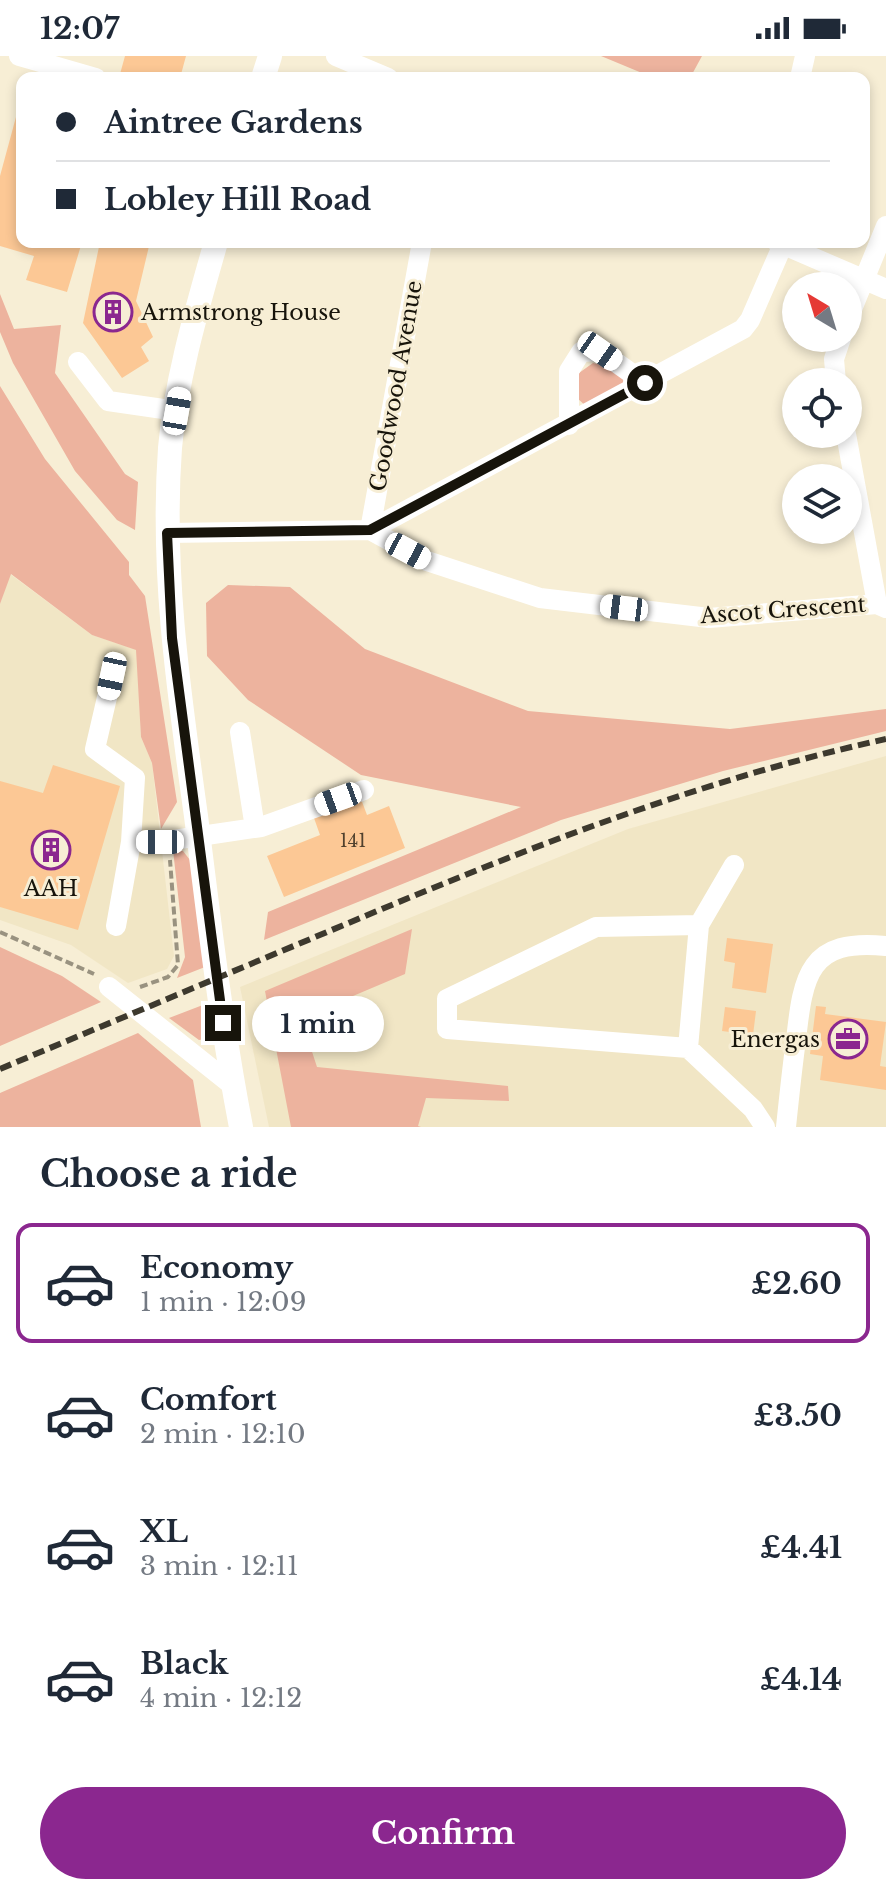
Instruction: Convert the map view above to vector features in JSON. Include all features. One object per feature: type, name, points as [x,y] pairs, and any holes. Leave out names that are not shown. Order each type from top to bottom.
[{"type":"main road","points":[[214,248],[192,327],[171,446],[167,533],[172,638],[232,1085],[240,1124]]},
{"type":"street","points":[[19,56],[75,72]]},
{"type":"street","points":[[336,56],[374,72]]},
{"type":"street","points":[[863,279],[886,226]]},
{"type":"street","name":"Goodwood Avenue","points":[[370,530],[421,248]]},
{"type":"street","points":[[370,530],[743,329],[750,320],[779,248]]},
{"type":"street","points":[[792,248],[886,289]]},
{"type":"street","points":[[569,425],[569,371],[572,361],[581,352],[600,351],[645,383]]},
{"type":"street","points":[[78,362],[108,401],[177,411]]},
{"type":"street","points":[[849,448],[881,606]]},
{"type":"street","name":"Ascot Crescent","points":[[167,533],[370,530],[427,561],[540,598],[709,618],[881,606]]},
{"type":"street","points":[[112,676],[95,749],[135,778],[131,842],[116,926]]},
{"type":"street","points":[[240,732],[255,828]]},
{"type":"street","points":[[131,842],[168,841],[255,828],[364,790]]},
{"type":"street","points":[[688,1048],[699,925],[734,865]]},
{"type":"street","points":[[699,925],[596,927],[447,999],[447,1029],[688,1048],[753,1109],[765,1127]]},
{"type":"street","points":[[786,1127],[801,989],[812,968],[830,952],[859,943],[886,946]]},
{"type":"street","points":[[118,990],[232,1085]]},
{"type":"path","points":[[118,990],[168,977],[178,965],[168,841]]},
{"type":"shaded area","points":[[601,56],[702,56],[693,72],[640,72]]},
{"type":"shaded area","points":[[0,294],[14,329],[61,325],[55,373],[125,474],[138,482],[135,530],[117,520],[75,471],[13,363],[0,332]]},
{"type":"shaded area","points":[[593,363],[613,369],[628,384],[587,407],[577,398],[579,373]]},
{"type":"shaded area","points":[[0,386],[45,459],[129,562],[129,575],[145,596],[177,802],[161,829],[152,763],[141,737],[136,650],[92,635],[11,574],[0,604]]},
{"type":"shaded area","points":[[10,574],[92,635],[137,650],[141,737],[152,763],[174,956],[167,969],[128,983],[71,945],[0,920],[0,604]]},
{"type":"shaded area","points":[[228,585],[290,587],[365,649],[528,711],[730,729],[886,709],[886,731],[723,771],[561,820],[264,940],[268,912],[521,807],[361,775],[248,700],[207,656],[206,603]]},
{"type":"shaded area","points":[[886,756],[886,1127],[269,1127],[240,987],[628,829]]},
{"type":"shaded area","points":[[173,850],[183,851],[190,860],[205,967],[177,978],[185,957]]},
{"type":"shaded area","points":[[412,929],[405,974],[301,1018],[317,1067],[508,1086],[509,1101],[426,1098],[418,1126],[421,1127],[291,1127],[265,991]]},
{"type":"shaded area","points":[[0,947],[62,976],[101,1002],[0,1046]]},
{"type":"shaded area","points":[[208,1003],[211,1038],[199,1040],[169,1018]]},
{"type":"shaded area","points":[[138,1033],[193,1080],[201,1127],[0,1127],[0,1093]]},
{"type":"building","points":[[125,56],[186,56],[182,72],[121,72]]},
{"type":"building","points":[[16,117],[16,248],[80,248],[67,292],[26,280],[34,256],[0,246],[0,176]]},
{"type":"building","name":"Armstrong House","points":[[99,248],[149,248],[136,301],[153,337],[141,347],[149,361],[122,378],[83,323]]},
{"type":"building","name":"AAH","points":[[53,765],[120,786],[78,930],[0,907],[0,781],[43,793]]},
{"type":"building","points":[[361,799],[367,815],[389,806],[405,848],[284,897],[267,856],[320,835],[314,818]]},
{"type":"building","points":[[727,938],[773,944],[766,993],[732,988],[735,963],[724,961]]},
{"type":"building","name":"Energas","points":[[816,1006],[826,1007],[825,1014],[886,1022],[880,1066],[886,1067],[886,1090],[820,1080],[823,1056],[810,1054]]},
{"type":"building","points":[[725,1007],[756,1011],[753,1035],[722,1031]]},
{"type":"railway","points":[[0,1069],[552,841],[750,774],[886,739]]},
{"type":"place","name":"Armstrong House","points":[[113,312]]},
{"type":"place","name":"AAH","points":[[51,850]]},
{"type":"place","name":"Energas","points":[[848,1039]]},
{"type":"route","points":[[223,1023],[172,638],[167,533],[370,530],[645,383]]}]
